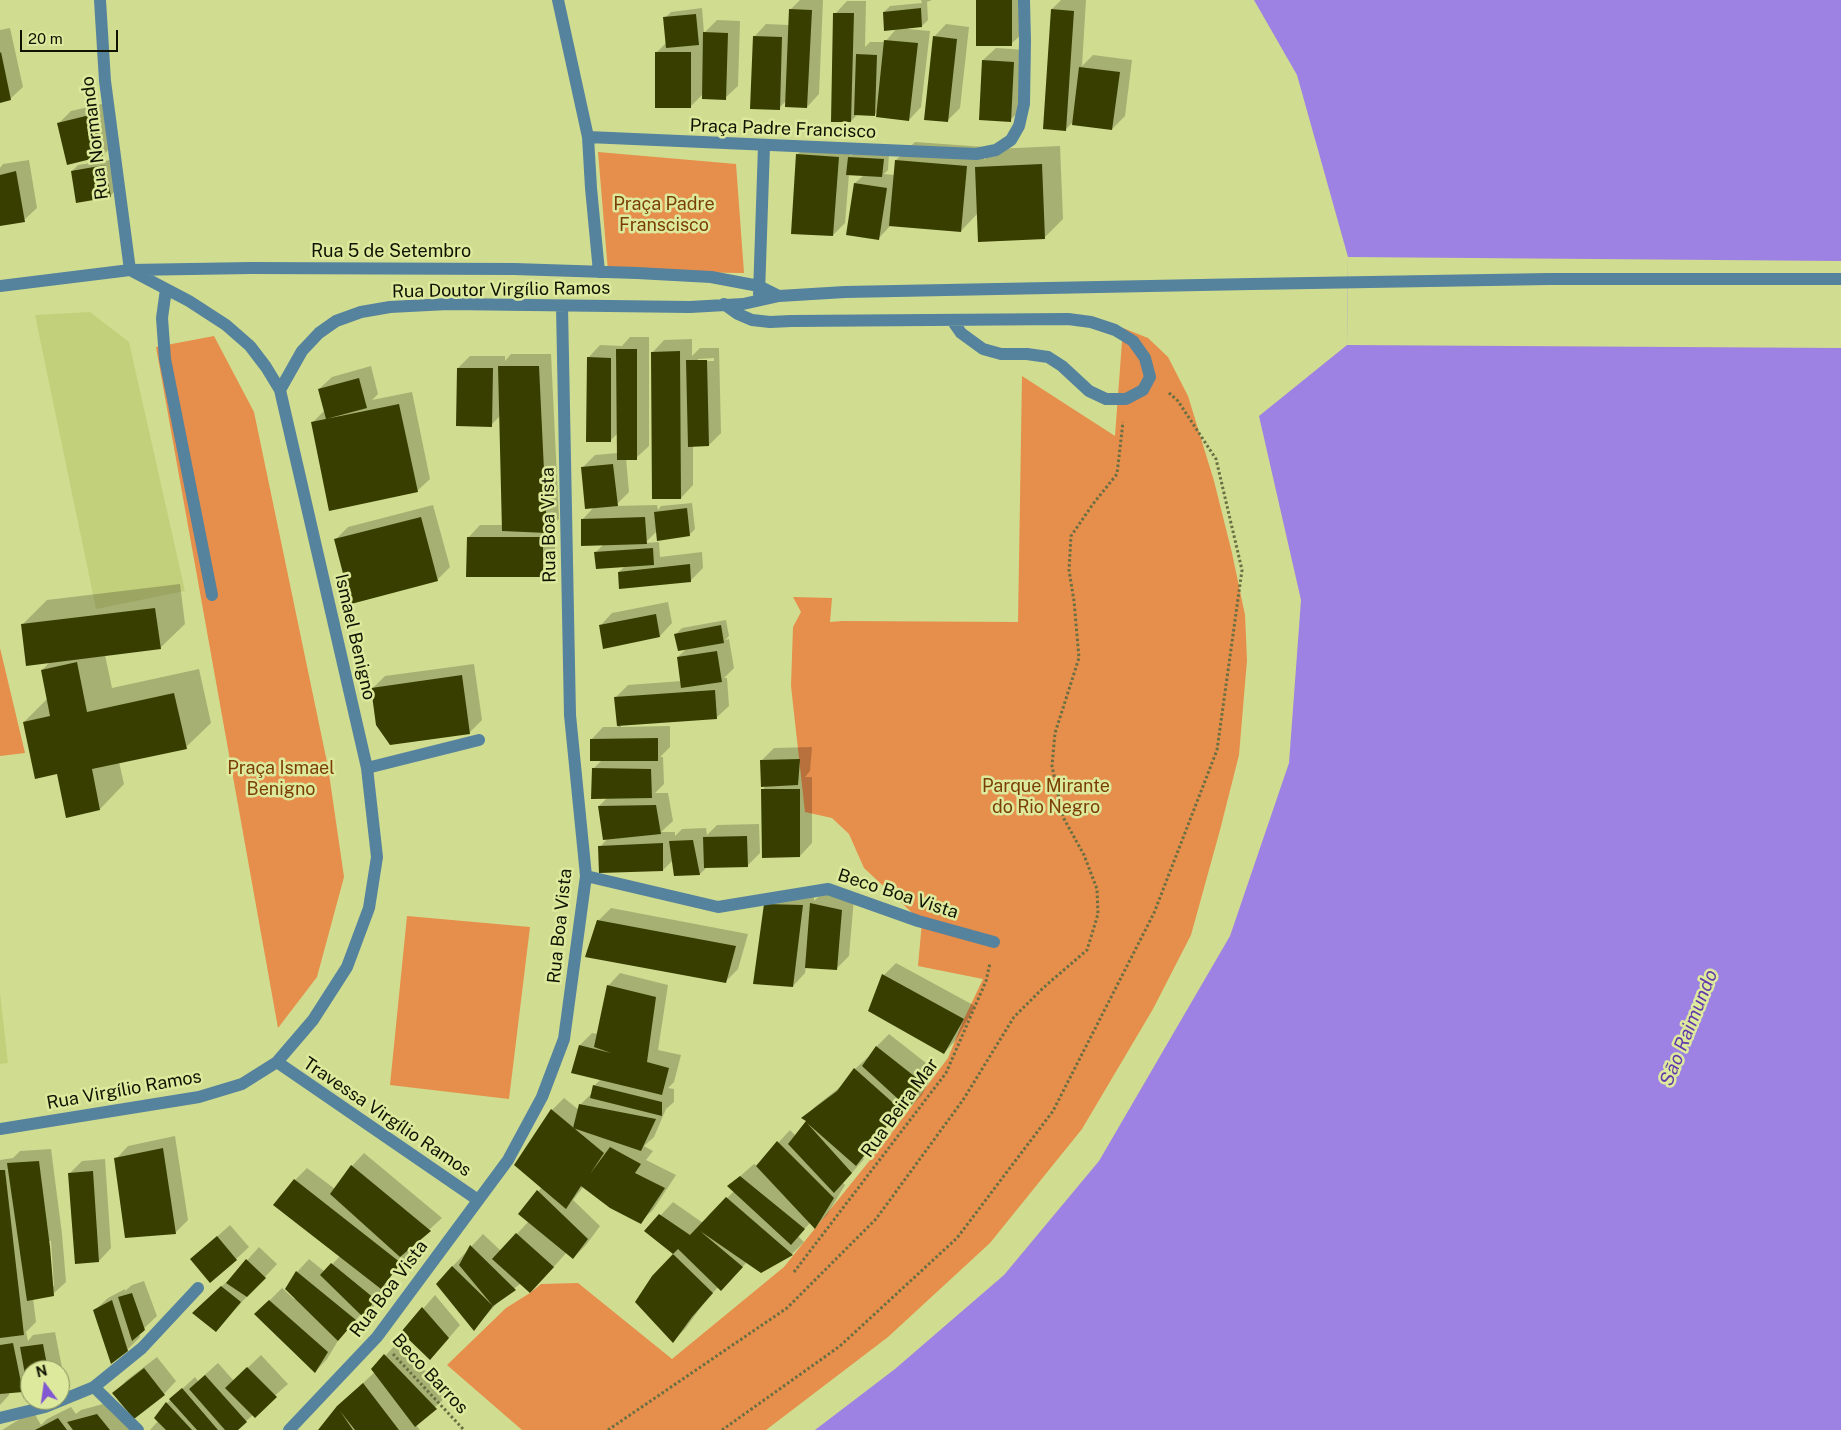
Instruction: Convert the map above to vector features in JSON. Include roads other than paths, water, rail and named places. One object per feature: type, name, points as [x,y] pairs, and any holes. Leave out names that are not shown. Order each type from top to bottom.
[{"type":"street","name":"Rua Normando","points":[[100,0],[105,81],[130,270]]},
{"type":"street","points":[[558,0],[588,137],[599,272]]},
{"type":"street","name":"Praça Padre Francisco","points":[[588,137],[976,154],[996,150],[1010,140],[1019,126],[1024,104],[1024,0]]},
{"type":"street","points":[[759,301],[764,146]]},
{"type":"street","name":"Rua 5 de Setembro","points":[[0,286],[130,270],[251,268],[514,269],[711,277],[759,286],[779,296]]},
{"type":"street","name":"Ismael Benigno","points":[[130,270],[226,325],[250,346],[280,390],[367,768],[377,857],[369,908],[347,967],[313,1020],[277,1062]]},
{"type":"street","name":"Rua 5 de Setembro","points":[[759,301],[779,296],[846,292],[1519,279],[1841,279]]},
{"type":"street","points":[[166,289],[162,318],[165,359],[212,595]]},
{"type":"street","name":"Rua Doutor Virgílio Ramos","points":[[280,390],[302,351],[319,334],[336,321],[361,312],[390,307],[448,304],[674,307],[759,301]]},
{"type":"street","points":[[724,304],[738,314],[752,320],[770,322],[1068,318],[1092,322],[1115,330],[1133,341],[1145,358],[1150,377],[1143,390],[1126,399],[1106,399],[1089,391],[1062,366],[1048,357],[1027,354],[1001,354],[983,349],[961,333],[952,320]]},
{"type":"street","name":"Rua Boa Vista","points":[[289,1430],[377,1337],[508,1160],[542,1097],[564,1039],[586,876],[570,715],[562,306]]},
{"type":"street","points":[[367,768],[479,740]]},
{"type":"street","name":"Beco Boa Vista","points":[[586,876],[718,907],[828,889],[918,921],[994,942]]},
{"type":"street","name":"Rua Virgílio Ramos","points":[[0,1129],[199,1098],[242,1084],[277,1062]]},
{"type":"street","name":"Travessa Virgílio Ramos","points":[[277,1062],[478,1200]]},
{"type":"street","points":[[0,1418],[45,1407],[94,1387],[142,1348],[198,1288]]},
{"type":"street","points":[[94,1387],[138,1430]]},
{"type":"water","name":"São Raimundo","points":[[1254,0],[1841,0],[1841,1430],[815,1430],[895,1369],[1004,1275],[1099,1161],[1230,936],[1289,763],[1301,600],[1259,416],[1347,345],[1348,257],[1297,75]]},
{"type":"park label","name":"Praça Padre Franscisco","points":[[664,214]]},
{"type":"park label","name":"Praça Ismael Benigno","points":[[281,778]]},
{"type":"park label","name":"Parque Mirante do Rio Negro","points":[[1046,796]]}]
